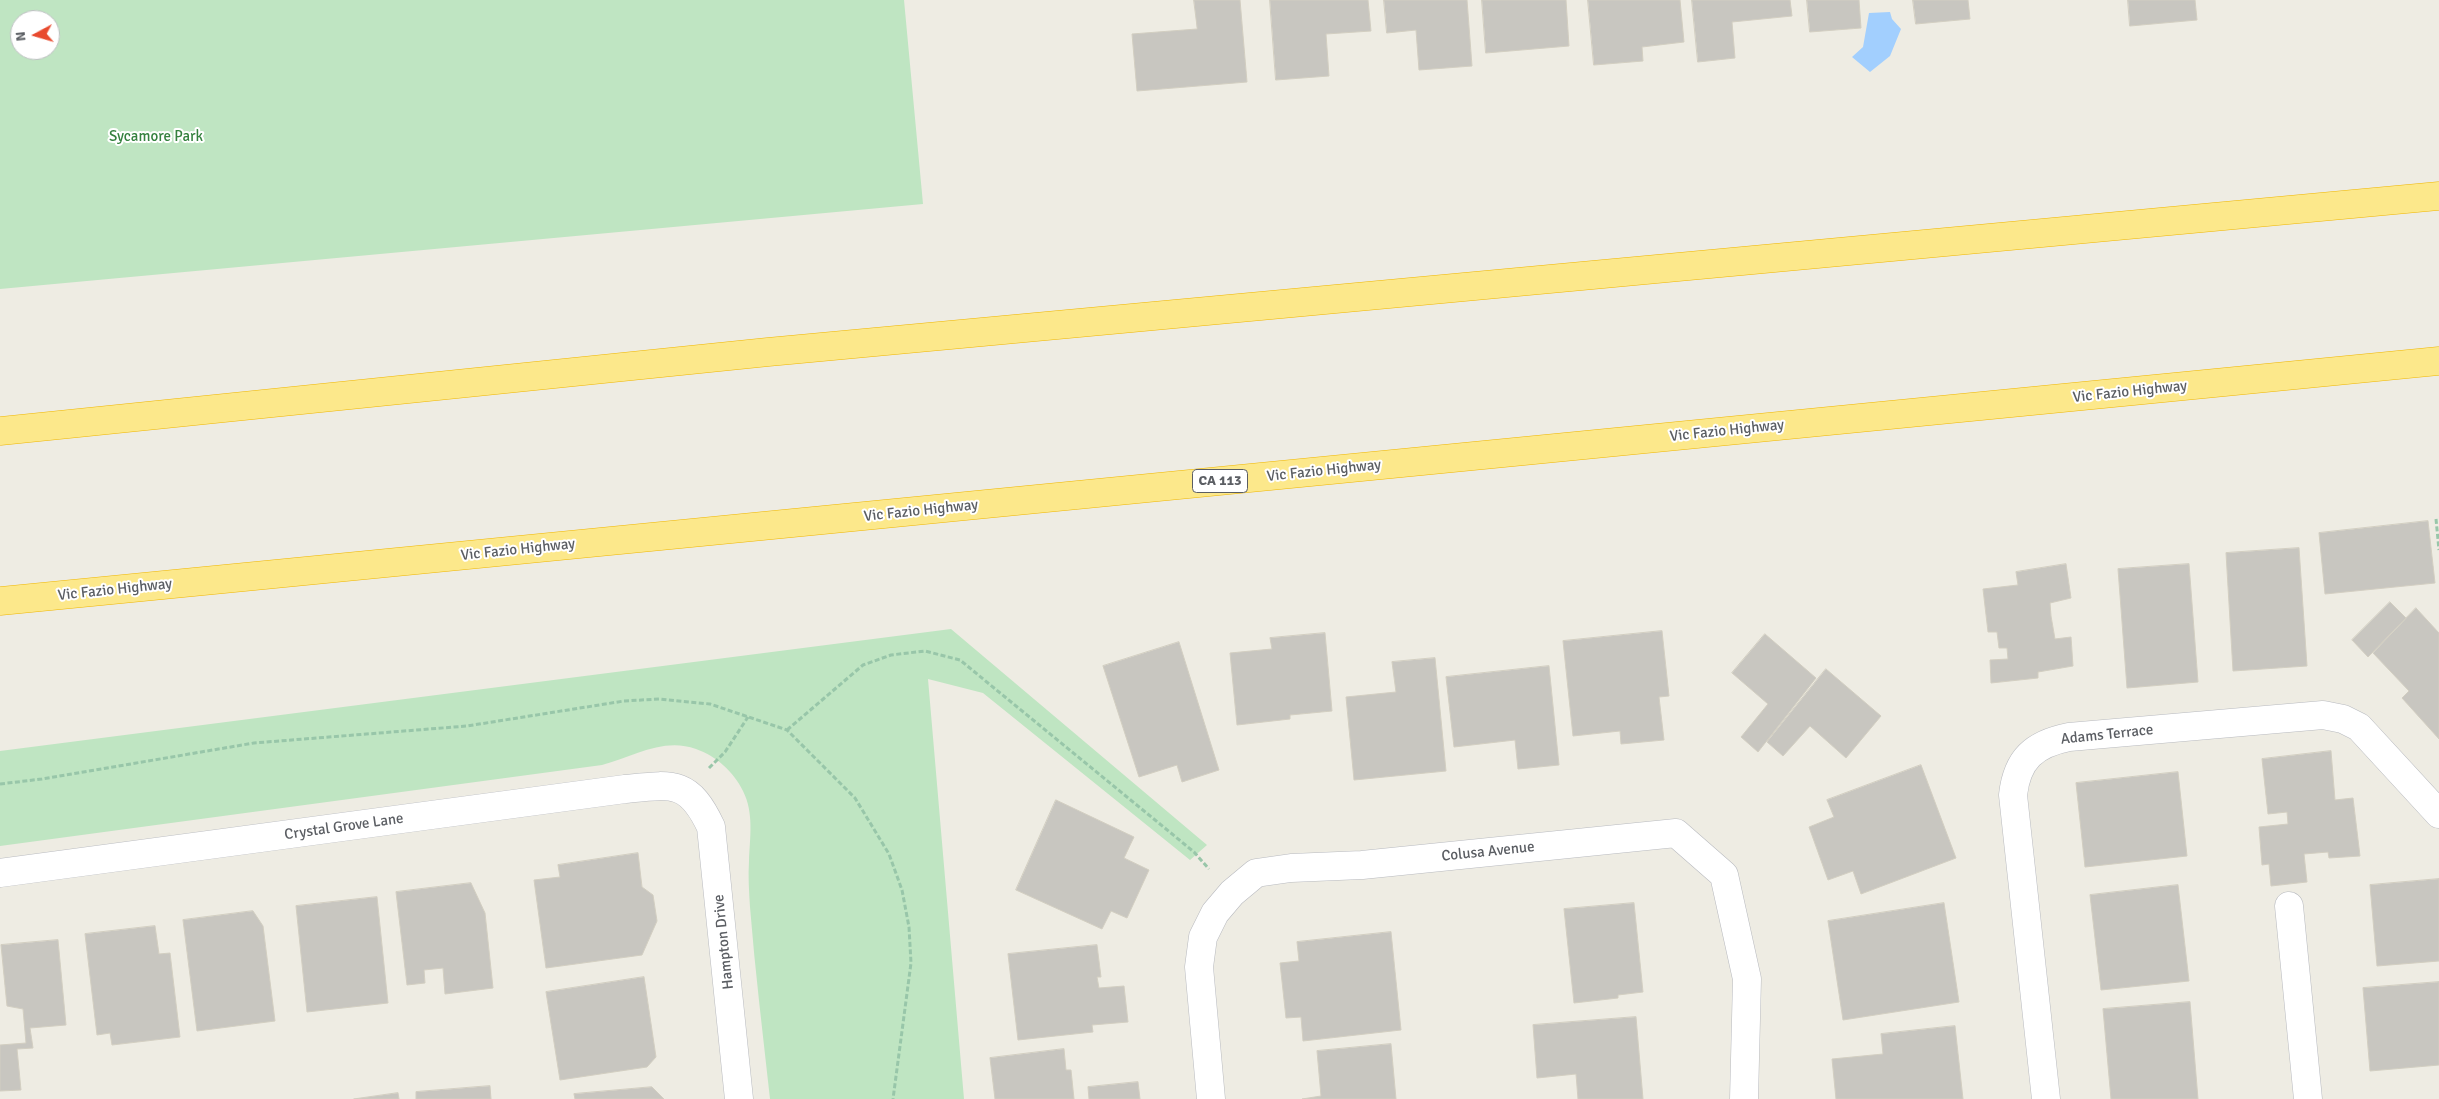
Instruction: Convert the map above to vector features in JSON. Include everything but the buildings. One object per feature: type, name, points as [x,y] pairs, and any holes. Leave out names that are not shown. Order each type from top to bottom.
[{"type":"highway","points":[[0,430],[778,351],[2439,196]]},
{"type":"highway","name":"Vic Fazio Highway","points":[[0,601],[2439,361]]},
{"type":"street","name":"Adams Terrace","points":[[2046,1099],[2013,795],[2015,777],[2025,759],[2037,748],[2052,741],[2069,738],[2323,715],[2343,719],[2359,728],[2439,814]]},
{"type":"street","name":"Crystal Grove Lane","points":[[0,874],[625,789],[667,786],[687,793]]},
{"type":"street","name":"Hampton Drive","points":[[687,793],[696,799],[711,827],[739,1099]]},
{"type":"street","name":"Colusa Avenue","points":[[1211,1099],[1199,967],[1203,937],[1215,913],[1232,893],[1256,873],[1291,868],[1362,865],[1676,833],[1724,875],[1747,979],[1744,1099]]},
{"type":"street","points":[[2289,906],[2308,1099]]},
{"type":"path","points":[[2436,519],[2439,550]]},
{"type":"path","points":[[786,730],[863,666],[890,655],[924,652],[960,660],[1194,852],[1232,893]]},
{"type":"path","points":[[687,793],[724,752],[748,717]]},
{"type":"green space","name":"Sycamore Park","points":[[0,0],[904,0],[923,204],[0,289]]},
{"type":"green space","points":[[951,629],[1207,845],[1190,860],[983,693],[928,679],[964,1099],[770,1099],[750,907],[749,808],[743,791],[735,777],[717,760],[696,749],[672,745],[648,750],[602,765],[0,846],[0,751]]},
{"type":"water","points":[[1890,12],[1892,19],[1901,29],[1890,56],[1870,72],[1852,57],[1863,47],[1869,13]]}]
